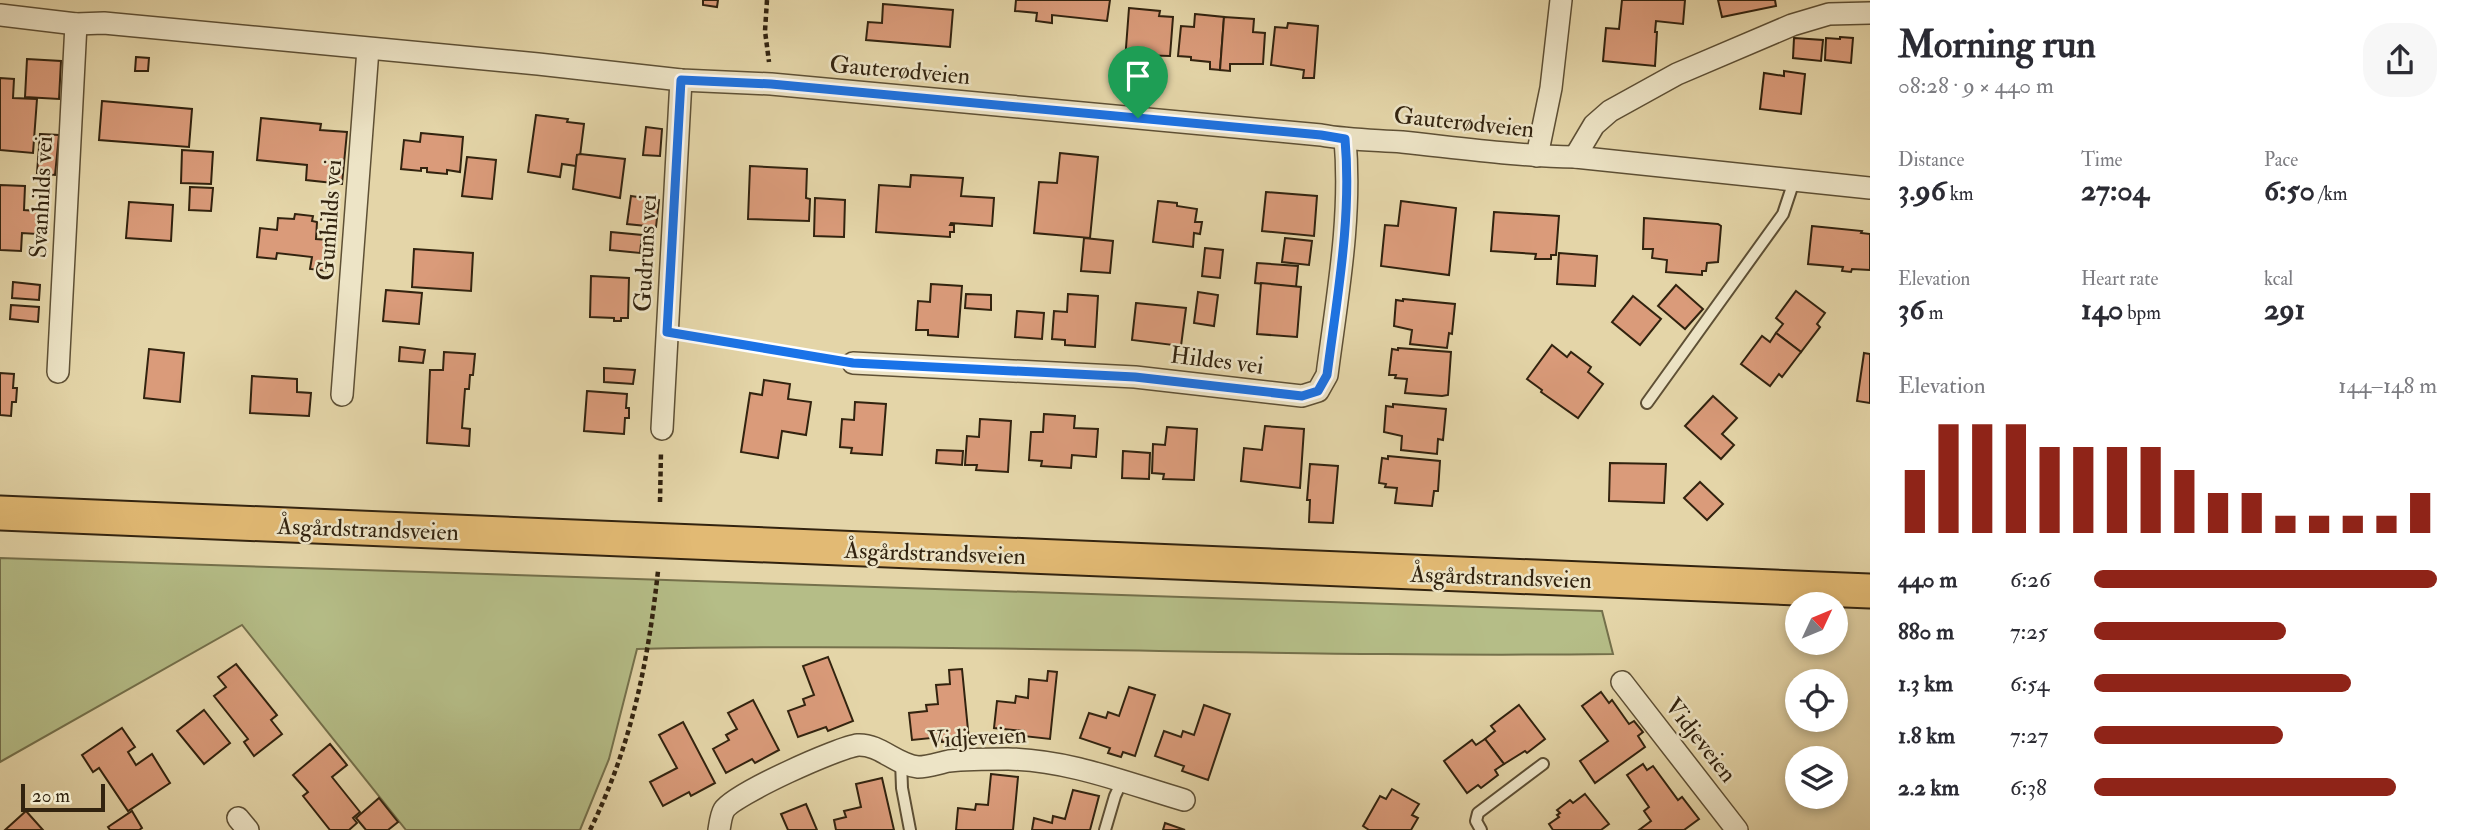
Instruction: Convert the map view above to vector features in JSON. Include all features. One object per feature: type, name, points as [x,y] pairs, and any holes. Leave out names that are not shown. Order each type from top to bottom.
[{"type":"main road","name":"Åsgårdstrandsveien","points":[[0,513],[1870,592]]},
{"type":"street","points":[[1537,156],[1551,88],[1561,0]]},
{"type":"street","points":[[1575,157],[1594,125],[1610,111],[1677,74],[1792,25],[1829,14],[1870,13]]},
{"type":"street","name":"Gauterødveien","points":[[0,15],[538,64],[681,80],[771,84],[1345,139],[1575,157],[1870,188]]},
{"type":"street","name":"Svanhilds vei","points":[[58,372],[76,24]]},
{"type":"street","name":"Gunhilds vei","points":[[342,395],[368,49]]},
{"type":"street","name":"Gudruns vei","points":[[662,429],[681,80]]},
{"type":"street","name":"Hildes vei","points":[[853,363],[1135,377],[1302,396],[1318,391],[1327,375],[1345,233],[1349,177],[1345,139]]},
{"type":"street","name":"Vidjeveien","points":[[1622,682],[1737,830]]},
{"type":"street","name":"Vidjeveien","points":[[719,830],[724,810],[732,803],[781,775],[856,745],[871,746],[917,767],[953,761],[1051,761],[1184,800]]},
{"type":"lane","points":[[1647,403],[1783,214],[1794,181]]},
{"type":"lane","points":[[901,761],[902,788],[910,830]]},
{"type":"lane","points":[[1481,830],[1476,821],[1478,813],[1543,764]]},
{"type":"lane","points":[[1105,830],[1122,781]]},
{"type":"path","points":[[767,0],[765,31],[771,84]]},
{"type":"path","points":[[667,332],[853,363]]},
{"type":"path","points":[[660,502],[662,429]]},
{"type":"path","points":[[590,830],[614,777],[634,713],[645,666],[658,571]]},
{"type":"green space","points":[[0,558],[1602,611],[1613,654],[1369,654],[881,647],[637,649],[609,759],[580,830],[406,830],[242,625],[0,762]]},
{"type":"building","points":[[703,0],[718,0],[717,7],[703,5]]},
{"type":"building","points":[[1016,0],[1110,0],[1107,21],[1052,15],[1052,23],[1036,21],[1037,13],[1015,11]]},
{"type":"building","points":[[1622,0],[1685,0],[1683,24],[1656,21],[1655,66],[1603,61],[1606,28],[1619,29]]},
{"type":"building","points":[[1718,0],[1775,0],[1776,6],[1722,17]]},
{"type":"building","points":[[883,4],[953,10],[950,47],[866,40],[868,22],[882,23]]},
{"type":"building","points":[[1129,8],[1160,11],[1159,16],[1173,17],[1170,56],[1136,55],[1135,62],[1125,61]]},
{"type":"building","points":[[1195,14],[1224,17],[1220,70],[1210,69],[1210,62],[1178,56],[1181,26],[1194,27]]},
{"type":"building","points":[[1224,17],[1254,19],[1253,32],[1265,33],[1263,64],[1230,64],[1230,71],[1220,70]]},
{"type":"building","points":[[1288,23],[1318,26],[1314,78],[1303,78],[1304,70],[1271,65],[1275,27],[1287,28]]},
{"type":"building","points":[[1794,38],[1823,40],[1821,61],[1793,58]]},
{"type":"building","points":[[1826,38],[1853,38],[1851,63],[1825,60]]},
{"type":"building","points":[[136,57],[149,58],[148,71],[135,71]]},
{"type":"building","points":[[27,59],[61,61],[59,99],[25,97]]},
{"type":"building","points":[[1784,71],[1805,74],[1801,114],[1760,109],[1764,73],[1784,76]]},
{"type":"building","points":[[0,78],[14,79],[13,98],[37,99],[33,153],[0,150]]},
{"type":"building","points":[[102,101],[192,109],[189,147],[99,140]]},
{"type":"building","points":[[536,115],[584,124],[576,166],[562,164],[560,177],[528,172]]},
{"type":"building","points":[[261,118],[321,124],[320,130],[347,132],[342,184],[306,180],[307,165],[257,160]]},
{"type":"building","points":[[646,127],[662,129],[660,156],[643,155]]},
{"type":"building","points":[[421,133],[463,137],[460,172],[447,170],[447,174],[427,172],[427,168],[421,168],[421,171],[401,169],[404,140],[420,142]]},
{"type":"building","points":[[40,134],[59,135],[55,175],[37,173]]},
{"type":"building","points":[[182,150],[213,152],[211,184],[181,183]]},
{"type":"building","points":[[1060,153],[1098,157],[1090,238],[1034,233],[1039,182],[1057,183]]},
{"type":"building","points":[[577,155],[625,159],[620,198],[573,189]]},
{"type":"building","points":[[467,157],[496,160],[492,199],[462,196]]},
{"type":"building","points":[[750,166],[807,169],[806,198],[810,199],[809,221],[748,219]]},
{"type":"building","points":[[911,175],[963,178],[961,196],[994,198],[992,226],[951,223],[950,225],[954,225],[954,232],[950,232],[950,237],[876,232],[879,185],[910,187]]},
{"type":"building","points":[[0,185],[25,186],[24,210],[38,211],[37,234],[22,233],[21,251],[0,250]]},
{"type":"building","points":[[190,187],[213,188],[211,211],[189,210]]},
{"type":"building","points":[[1266,192],[1317,196],[1314,236],[1262,231]]},
{"type":"building","points":[[631,196],[659,200],[656,227],[627,224]]},
{"type":"building","points":[[815,198],[845,200],[844,237],[814,236]]},
{"type":"building","points":[[1158,201],[1197,209],[1195,222],[1202,222],[1200,234],[1194,233],[1193,247],[1153,242]]},
{"type":"building","points":[[1401,201],[1456,208],[1449,275],[1381,266],[1385,225],[1398,226]]},
{"type":"building","points":[[129,202],[173,205],[171,241],[126,238]]},
{"type":"building","points":[[1494,212],[1559,216],[1556,255],[1551,255],[1551,259],[1535,259],[1536,254],[1491,251]]},
{"type":"building","points":[[295,214],[313,216],[312,221],[317,222],[316,239],[330,240],[327,271],[310,269],[312,257],[277,253],[276,259],[257,257],[260,228],[277,230],[278,218],[294,219]]},
{"type":"building","points":[[1644,218],[1718,224],[1721,226],[1718,262],[1707,263],[1706,271],[1702,271],[1702,275],[1666,272],[1667,260],[1652,258],[1653,249],[1643,249]]},
{"type":"building","points":[[1812,226],[1870,234],[1870,270],[1852,269],[1851,272],[1842,271],[1843,267],[1808,264]]},
{"type":"building","points":[[611,232],[642,235],[640,253],[610,250]]},
{"type":"building","points":[[1084,238],[1113,241],[1110,273],[1081,271]]},
{"type":"building","points":[[1285,238],[1312,241],[1309,265],[1282,262]]},
{"type":"building","points":[[1205,248],[1223,250],[1220,278],[1202,276]]},
{"type":"building","points":[[414,249],[473,253],[471,291],[412,287]]},
{"type":"building","points":[[1559,253],[1597,256],[1595,286],[1557,284]]},
{"type":"building","points":[[1257,263],[1298,266],[1296,287],[1255,283]]},
{"type":"building","points":[[591,276],[629,278],[628,318],[614,321],[614,318],[590,317]]},
{"type":"building","points":[[13,282],[40,285],[39,300],[12,298]]},
{"type":"building","points":[[1261,283],[1301,287],[1297,337],[1257,334]]},
{"type":"building","points":[[931,284],[962,286],[958,337],[928,335],[928,330],[916,330],[918,301],[930,302]]},
{"type":"building","points":[[1676,285],[1703,309],[1685,329],[1658,306]]},
{"type":"building","points":[[386,290],[422,293],[419,324],[383,321]]},
{"type":"building","points":[[1796,291],[1825,313],[1817,324],[1820,327],[1801,352],[1776,333],[1783,324],[1776,318]]},
{"type":"building","points":[[1198,292],[1218,295],[1214,326],[1194,323]]},
{"type":"building","points":[[966,294],[991,295],[991,310],[965,308]]},
{"type":"building","points":[[1068,294],[1098,296],[1095,347],[1065,345],[1065,340],[1052,339],[1054,311],[1067,312]]},
{"type":"building","points":[[1633,296],[1661,319],[1640,345],[1612,322]]},
{"type":"building","points":[[1396,300],[1455,304],[1452,334],[1449,333],[1447,348],[1410,344],[1412,330],[1394,326]]},
{"type":"building","points":[[1136,303],[1186,308],[1181,346],[1132,340]]},
{"type":"building","points":[[11,305],[39,307],[38,322],[10,319]]},
{"type":"building","points":[[1017,311],[1044,313],[1042,339],[1015,337]]},
{"type":"building","points":[[1776,333],[1801,352],[1782,377],[1779,374],[1770,386],[1741,364],[1762,336],[1770,342]]},
{"type":"building","points":[[1552,345],[1567,357],[1571,352],[1591,367],[1588,372],[1603,384],[1578,418],[1527,379]]},
{"type":"building","points":[[400,347],[425,350],[423,363],[399,361]]},
{"type":"building","points":[[149,349],[184,353],[180,402],[144,398]]},
{"type":"building","points":[[1392,349],[1451,352],[1448,395],[1405,393],[1407,379],[1389,375]]},
{"type":"building","points":[[444,352],[475,354],[469,389],[465,389],[462,428],[470,429],[469,446],[427,443],[430,370],[443,370]]},
{"type":"building","points":[[1864,353],[1870,354],[1870,403],[1857,401]]},
{"type":"building","points":[[604,368],[635,370],[633,384],[604,382]]},
{"type":"building","points":[[0,373],[14,374],[16,402],[12,402],[11,416],[0,415]]},
{"type":"building","points":[[252,376],[297,379],[297,392],[311,393],[309,416],[250,413]]},
{"type":"building","points":[[764,380],[790,384],[788,399],[811,402],[806,435],[782,431],[778,458],[741,452],[750,393],[762,395]]},
{"type":"building","points":[[587,391],[627,394],[626,408],[629,408],[629,418],[625,418],[624,434],[584,431]]},
{"type":"building","points":[[1713,396],[1737,418],[1722,434],[1734,445],[1721,459],[1685,426]]},
{"type":"building","points":[[855,402],[886,404],[882,455],[851,453],[852,448],[840,447],[842,419],[854,420]]},
{"type":"building","points":[[1393,404],[1446,409],[1443,440],[1438,439],[1437,454],[1401,450],[1402,436],[1384,432],[1386,406],[1393,407]]},
{"type":"building","points":[[1044,414],[1075,416],[1074,428],[1098,429],[1096,457],[1072,455],[1071,468],[1041,466],[1042,461],[1029,460],[1031,432],[1043,432]]},
{"type":"building","points":[[980,419],[1011,421],[1008,472],[976,470],[977,465],[965,465],[967,436],[979,437]]},
{"type":"building","points":[[1265,426],[1304,429],[1300,488],[1241,481],[1244,448],[1262,450]]},
{"type":"building","points":[[1167,427],[1197,429],[1194,480],[1163,479],[1164,474],[1152,473],[1153,444],[1165,445]]},
{"type":"building","points":[[937,450],[963,451],[962,465],[936,463]]},
{"type":"building","points":[[1123,451],[1150,453],[1149,479],[1122,478]]},
{"type":"building","points":[[1388,456],[1440,461],[1438,491],[1434,491],[1432,506],[1395,503],[1397,488],[1385,487],[1386,484],[1379,483],[1382,458],[1388,459]]},
{"type":"building","points":[[1610,463],[1666,464],[1664,503],[1609,501]]},
{"type":"building","points":[[1310,464],[1338,466],[1333,523],[1309,522],[1310,500],[1307,500]]},
{"type":"building","points":[[1700,482],[1723,504],[1707,520],[1684,498]]},
{"type":"building","points":[[828,657],[853,721],[828,731],[826,727],[798,737],[788,711],[805,705],[803,699],[814,695],[803,666]]},
{"type":"building","points":[[236,664],[277,715],[271,720],[282,734],[254,756],[244,742],[248,739],[214,696],[226,687],[218,677]]},
{"type":"building","points":[[962,669],[969,740],[942,742],[941,737],[912,740],[909,713],[927,711],[926,705],[938,704],[936,685],[950,684],[949,670]]},
{"type":"building","points":[[1048,671],[1057,672],[1050,739],[1023,736],[1024,731],[994,728],[997,701],[1015,703],[1016,696],[1028,698],[1029,679],[1047,681]]},
{"type":"building","points":[[1129,687],[1155,695],[1135,756],[1123,752],[1121,757],[1108,753],[1110,748],[1080,738],[1089,713],[1106,718],[1108,712],[1119,716]]},
{"type":"building","points":[[1601,692],[1609,703],[1612,700],[1629,724],[1634,721],[1643,732],[1638,736],[1645,747],[1595,783],[1580,761],[1608,741],[1582,706]]},
{"type":"building","points":[[753,700],[779,750],[755,763],[752,759],[726,773],[713,749],[729,740],[726,735],[737,729],[728,713]]},
{"type":"building","points":[[1204,705],[1230,714],[1208,780],[1182,771],[1184,766],[1155,756],[1164,731],[1181,737],[1183,731],[1194,735]]},
{"type":"building","points":[[1519,705],[1545,739],[1527,753],[1525,751],[1504,764],[1485,739],[1495,731],[1491,726]]},
{"type":"building","points":[[204,710],[230,743],[204,764],[177,731]]},
{"type":"building","points":[[683,722],[715,783],[691,796],[689,792],[663,806],[650,782],[677,768],[659,735]]},
{"type":"building","points":[[122,728],[135,747],[128,752],[136,765],[152,754],[170,783],[128,811],[99,768],[93,772],[82,755]]},
{"type":"building","points":[[1485,739],[1504,764],[1495,770],[1498,775],[1481,788],[1478,785],[1467,793],[1444,761],[1472,740],[1476,745]]},
{"type":"building","points":[[330,744],[347,765],[332,777],[360,812],[353,818],[357,823],[349,830],[330,830],[303,796],[308,792],[293,775]]},
{"type":"building","points":[[1643,764],[1647,770],[1653,766],[1678,800],[1682,797],[1699,819],[1684,830],[1639,830],[1651,821],[1644,811],[1649,807],[1627,775]]},
{"type":"building","points":[[991,774],[1018,777],[1013,830],[956,830],[958,808],[975,810],[976,804],[988,805]]},
{"type":"building","points":[[882,778],[894,830],[836,830],[834,820],[846,817],[844,811],[861,807],[856,784]]},
{"type":"building","points":[[1392,789],[1419,804],[1412,815],[1418,818],[1411,830],[1369,830],[1363,826],[1380,796],[1386,799]]},
{"type":"building","points":[[1073,790],[1099,796],[1090,830],[1032,830],[1034,818],[1052,823],[1053,816],[1065,819]]},
{"type":"building","points":[[1585,794],[1609,824],[1601,830],[1553,830],[1549,824],[1559,817],[1557,810],[1570,800],[1573,803]]},
{"type":"building","points":[[379,798],[398,822],[388,830],[366,830],[356,818]]},
{"type":"building","points":[[806,804],[817,830],[788,830],[781,814]]},
{"type":"building","points":[[26,811],[43,830],[5,830]]},
{"type":"building","points":[[132,811],[142,828],[110,830],[108,827]]},
{"type":"building","points":[[1165,823],[1185,830],[1163,830]]},
{"type":"route","points":[[681,80],[771,84],[1138,118],[1345,139],[1349,177],[1345,233],[1327,375],[1318,391],[1302,396],[1135,377],[853,363],[667,332],[681,80]]}]
